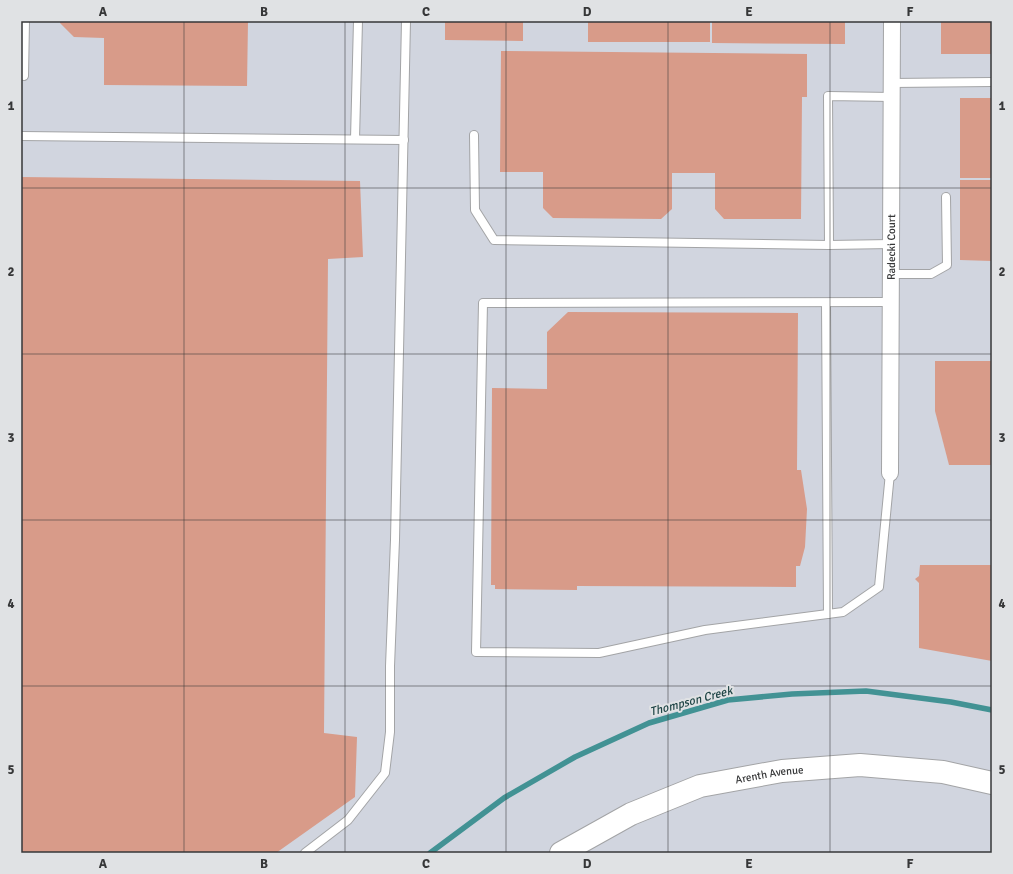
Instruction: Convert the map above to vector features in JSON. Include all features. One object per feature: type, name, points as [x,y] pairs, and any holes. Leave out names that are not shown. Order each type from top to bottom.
[{"type":"street","name":"Radecki Court","points":[[890,473],[892,21]]},
{"type":"street","name":"Arenth Avenue","points":[[561,853],[631,814],[700,786],[782,771],[860,765],[943,772],[992,783]]},
{"type":"lane","points":[[21,76],[24,76],[25,21]]},
{"type":"lane","points":[[355,139],[358,21]]},
{"type":"lane","points":[[305,853],[348,820],[385,773],[390,732],[406,21]]},
{"type":"lane","points":[[829,245],[828,96],[992,82]]},
{"type":"lane","points":[[474,134],[475,210],[494,240],[829,245],[891,244]]},
{"type":"lane","points":[[21,136],[404,140]]},
{"type":"lane","points":[[891,274],[930,274],[947,265],[946,197]]},
{"type":"lane","points":[[890,473],[879,587],[843,612],[705,630],[600,653],[476,652],[483,303],[891,302]]},
{"type":"lane","points":[[826,303],[828,614]]},
{"type":"shaded area","points":[[21,21],[992,21],[992,853],[21,853]]},
{"type":"building","points":[[60,21],[248,21],[247,86],[104,85],[104,38],[74,37],[60,23]]},
{"type":"building","points":[[445,21],[523,21],[523,41],[445,40]]},
{"type":"building","points":[[588,21],[710,21],[710,42],[588,42]]},
{"type":"building","points":[[712,21],[845,21],[845,44],[712,43]]},
{"type":"building","points":[[941,21],[992,21],[992,54],[941,54]]},
{"type":"building","points":[[501,51],[807,54],[807,97],[802,97],[801,219],[724,219],[715,209],[715,173],[672,173],[672,209],[661,219],[553,218],[543,208],[543,172],[500,172]]},
{"type":"building","points":[[960,98],[992,98],[992,178],[960,178]]},
{"type":"building","points":[[21,177],[360,181],[363,257],[328,259],[324,733],[357,737],[355,797],[276,853],[21,853]]},
{"type":"building","points":[[960,180],[992,180],[992,261],[960,260]]},
{"type":"building","points":[[568,312],[798,313],[797,470],[801,470],[807,509],[805,547],[800,566],[796,566],[796,587],[577,586],[577,590],[495,589],[495,585],[491,585],[492,388],[547,389],[547,332]]},
{"type":"building","points":[[935,361],[992,361],[992,465],[949,465],[935,411]]},
{"type":"building","points":[[920,565],[992,565],[992,661],[919,648],[919,583],[915,579],[919,576]]},
{"type":"waterway","name":"Thompson Creek","points":[[430,853],[504,798],[575,757],[649,723],[728,700],[792,694],[866,691],[951,702],[992,710]]}]
